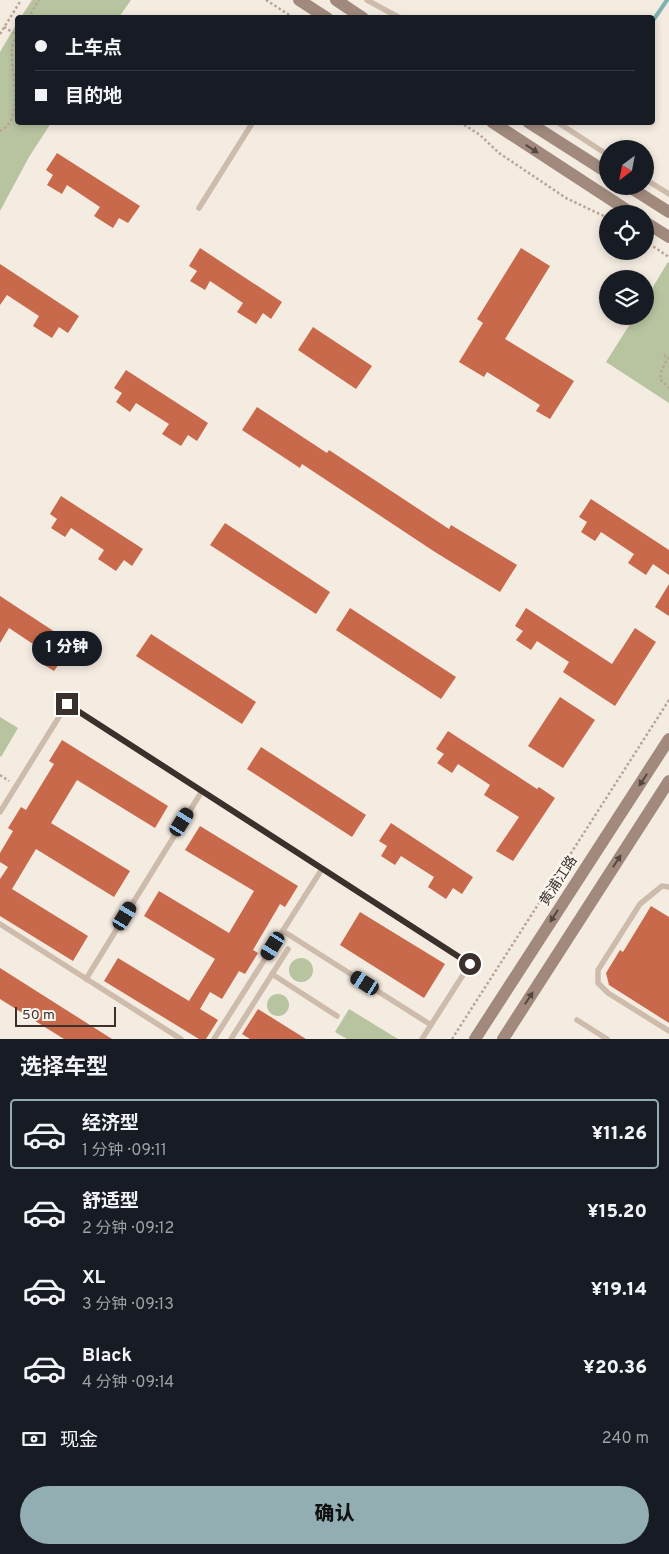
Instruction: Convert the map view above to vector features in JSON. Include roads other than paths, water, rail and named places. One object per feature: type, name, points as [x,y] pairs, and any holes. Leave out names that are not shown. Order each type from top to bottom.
[{"type":"street","points":[[300,0],[322,15]]},
{"type":"street","points":[[336,0],[358,15]]},
{"type":"street","points":[[497,125],[619,205]]},
{"type":"street","points":[[533,125],[599,167]]},
{"type":"street","points":[[642,195],[669,212]]},
{"type":"street","points":[[654,228],[669,237]]},
{"type":"street","name":"黄浦江路","points":[[475,1039],[669,739]]},
{"type":"street","points":[[503,1039],[669,781]]},
{"type":"lane","points":[[367,0],[394,15]]},
{"type":"lane","points":[[199,208],[252,125]]},
{"type":"lane","points":[[562,125],[599,149]]},
{"type":"lane","points":[[654,185],[669,194]]},
{"type":"lane","points":[[0,812],[67,704],[470,964],[422,1039]]},
{"type":"lane","points":[[86,978],[202,791]]},
{"type":"lane","points":[[214,1039],[322,869]]},
{"type":"lane","points":[[669,887],[662,886],[640,904],[598,970],[598,983],[608,993],[669,1032]]},
{"type":"lane","points":[[0,924],[181,1039]]},
{"type":"lane","points":[[283,931],[431,1025]]},
{"type":"lane","points":[[231,1039],[288,949]]},
{"type":"lane","points":[[272,974],[337,1016]]},
{"type":"lane","points":[[577,1020],[607,1039]]},
{"type":"waterway","points":[[655,18],[667,0]]}]
